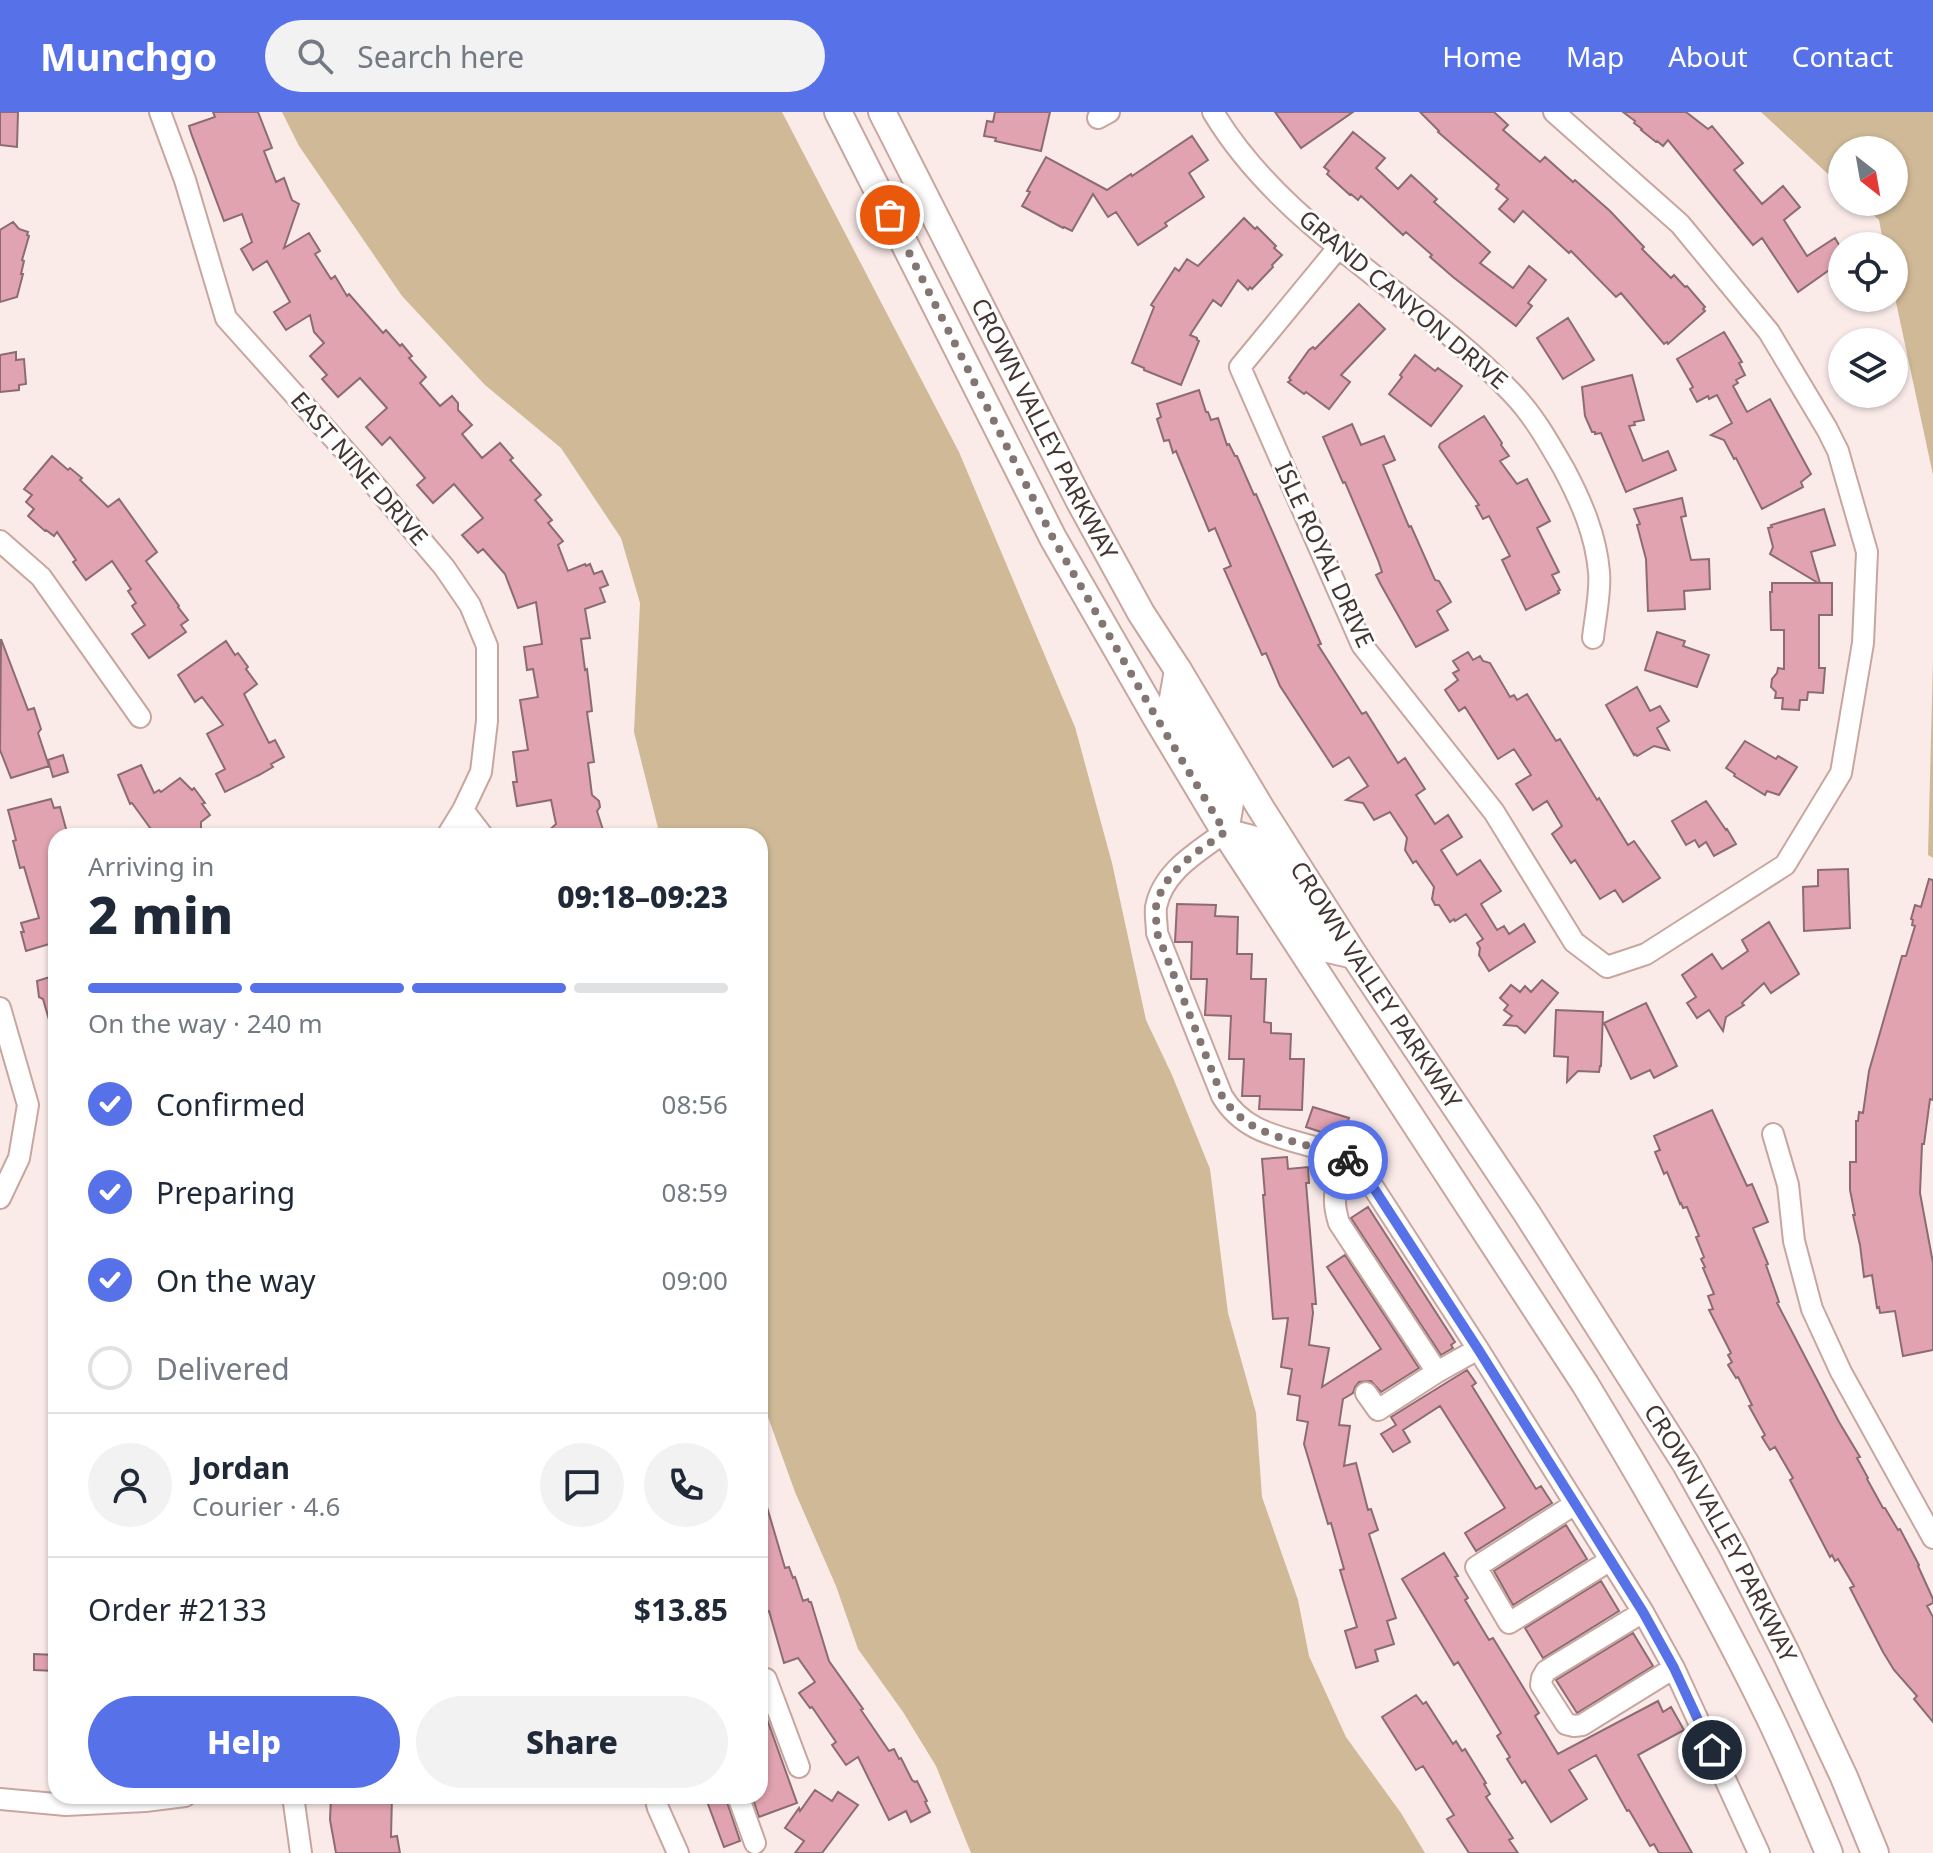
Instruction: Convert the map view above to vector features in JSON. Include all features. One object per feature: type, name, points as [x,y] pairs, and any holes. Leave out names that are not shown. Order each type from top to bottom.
[{"type":"main road","name":"CROWN VALLEY PARKWAY","points":[[838,112],[1053,538],[1225,832],[1585,1384],[1635,1466],[1730,1638],[1769,1716],[1829,1853]]},
{"type":"main road","name":"CROWN VALLEY PARKWAY","points":[[882,112],[1079,500],[1141,613],[1354,955],[1526,1212],[1694,1478],[1786,1653],[1844,1777],[1875,1853]]},
{"type":"main road","points":[[1178,670],[1172,704],[1230,803],[1225,832],[1252,839],[1328,949],[1354,955]]},
{"type":"street","name":"EAST NINE DRIVE","points":[[160,112],[185,180],[226,318],[444,567],[470,605],[487,646],[487,721],[481,772],[452,828]]},
{"type":"street","name":"GRAND CANYON DRIVE","points":[[1213,112],[1260,176],[1338,248],[1459,341],[1515,395],[1544,434],[1575,489],[1590,525],[1600,573],[1593,638]]},
{"type":"street","name":"ISLE ROYAL DRIVE","points":[[1338,248],[1240,367],[1362,645],[1494,812],[1574,942],[1607,967],[1646,954],[1785,865],[1841,773],[1863,643],[1867,552],[1838,451],[1769,332],[1680,224],[1554,112]]},
{"type":"street","points":[[0,541],[41,577],[140,717]]},
{"type":"street","points":[[463,810],[477,828]]},
{"type":"street","points":[[1225,832],[1181,864],[1163,886],[1156,908],[1157,933],[1222,1096],[1243,1122],[1260,1131],[1330,1152],[1364,1173],[1643,1612],[1674,1668],[1759,1853]]},
{"type":"street","points":[[0,1008],[28,1105],[19,1158],[0,1198]]},
{"type":"street","points":[[1773,1134],[1788,1185],[1794,1241],[1812,1309],[1841,1372],[1933,1538]]},
{"type":"street","points":[[1347,1160],[1334,1192],[1339,1223],[1437,1372]]},
{"type":"street","points":[[1366,1393],[1383,1417],[1437,1372],[1478,1349]]},
{"type":"street","points":[[1575,1504],[1476,1567],[1509,1623],[1609,1561]]},
{"type":"street","points":[[1643,1612],[1546,1671],[1541,1685],[1566,1724],[1582,1725],[1674,1668]]},
{"type":"street","points":[[768,1684],[799,1767]]},
{"type":"street","points":[[0,1799],[48,1803]]},
{"type":"street","points":[[55,1804],[77,1804]]},
{"type":"street","points":[[294,1804],[301,1853]]},
{"type":"street","points":[[657,1804],[678,1853]]},
{"type":"street","points":[[741,1804],[755,1843]]},
{"type":"shaded area","points":[[282,112],[782,112],[959,452],[1075,727],[1112,863],[1146,1020],[1210,1169],[1228,1313],[1256,1413],[1262,1497],[1298,1600],[1309,1656],[1346,1737],[1401,1813],[1425,1853],[971,1853],[936,1766],[903,1712],[858,1649],[768,1417],[768,828],[658,828],[634,732],[640,603],[621,538],[561,448],[485,385],[402,296],[299,146]]},
{"type":"shaded area","points":[[1761,112],[1933,112],[1933,475],[1908,358],[1908,328],[1902,328],[1898,312],[1908,312],[1908,232],[1881,232],[1879,220],[1875,216],[1908,216],[1908,136],[1828,136],[1828,174]]},
{"type":"shaded area","points":[[1933,660],[1933,858],[1928,855]]},
{"type":"building","points":[[0,112],[18,112],[17,147],[0,145]]},
{"type":"building","points":[[213,112],[258,112],[272,148],[264,151],[276,182],[284,178],[292,200],[299,204],[284,248],[309,233],[320,251],[315,254],[331,279],[335,276],[347,296],[349,294],[383,333],[386,330],[400,346],[402,344],[412,356],[409,358],[426,377],[420,383],[440,406],[452,396],[458,403],[458,410],[472,425],[462,434],[482,458],[500,443],[513,458],[510,460],[541,495],[535,500],[552,520],[548,523],[563,541],[558,545],[568,571],[590,564],[594,574],[602,571],[608,585],[600,588],[605,602],[585,609],[590,638],[581,639],[592,711],[587,712],[594,762],[588,763],[592,795],[599,801],[597,811],[602,828],[552,828],[556,824],[551,800],[517,806],[513,752],[528,750],[520,700],[538,697],[533,669],[527,670],[524,647],[542,644],[536,602],[518,608],[505,574],[483,549],[478,553],[462,535],[483,518],[454,484],[433,503],[417,485],[425,478],[390,437],[382,445],[366,427],[387,408],[360,378],[338,397],[322,379],[327,375],[310,356],[324,343],[314,332],[310,315],[286,330],[274,312],[290,302],[267,261],[253,270],[241,249],[252,242],[242,214],[224,221],[191,133],[189,126],[215,117]]},
{"type":"building","points":[[995,112],[1050,112],[1041,151],[984,136],[987,121],[993,122]]},
{"type":"building","points":[[1275,112],[1353,112],[1301,148]]},
{"type":"building","points":[[1420,112],[1494,112],[1508,125],[1503,130],[1540,162],[1545,157],[1610,211],[1671,278],[1674,275],[1687,286],[1705,311],[1668,344],[1664,344],[1621,293],[1616,297],[1571,251],[1569,253],[1523,211],[1514,222],[1499,209],[1508,199],[1496,189],[1499,185],[1438,132]]},
{"type":"building","points":[[1623,112],[1686,112],[1708,129],[1712,126],[1743,163],[1734,170],[1762,204],[1783,186],[1800,207],[1784,220],[1807,256],[1828,242],[1828,271],[1798,292],[1762,238],[1753,245],[1668,140],[1663,146],[1656,142]]},
{"type":"building","points":[[1353,132],[1385,158],[1376,168],[1398,189],[1411,175],[1437,199],[1434,202],[1490,252],[1480,263],[1513,288],[1529,266],[1546,280],[1528,303],[1532,306],[1516,326],[1453,277],[1406,232],[1403,235],[1361,196],[1358,200],[1350,195],[1327,174],[1329,171],[1324,167]]},
{"type":"building","points":[[1192,136],[1208,160],[1189,173],[1204,197],[1138,245],[1116,212],[1108,217],[1093,194],[1072,231],[1022,206],[1046,157],[1107,190]]},
{"type":"building","points":[[1244,218],[1255,229],[1257,227],[1282,255],[1273,267],[1252,289],[1250,287],[1248,290],[1238,280],[1221,306],[1213,300],[1190,335],[1199,341],[1181,385],[1132,363],[1154,307],[1151,305],[1175,268],[1179,271],[1187,259],[1198,266]]},
{"type":"building","points":[[13,222],[29,236],[22,260],[23,274],[17,297],[0,302],[0,230]]},
{"type":"building","points":[[1359,304],[1385,329],[1341,375],[1350,382],[1329,409],[1288,382],[1291,380],[1289,378],[1309,350],[1315,349]]},
{"type":"building","points":[[1568,318],[1594,360],[1563,379],[1537,338]]},
{"type":"building","points":[[1724,332],[1742,362],[1739,363],[1745,375],[1733,386],[1747,412],[1770,399],[1811,474],[1801,482],[1803,487],[1762,509],[1724,440],[1711,435],[1732,423],[1717,395],[1697,402],[1690,389],[1693,387],[1677,359]]},
{"type":"building","points":[[16,352],[16,360],[24,359],[26,384],[19,385],[19,390],[0,392],[0,355]]},
{"type":"building","points":[[1415,355],[1462,386],[1431,426],[1389,394]]},
{"type":"building","points":[[1632,375],[1644,420],[1629,426],[1643,461],[1668,451],[1676,470],[1626,492],[1601,433],[1592,432],[1585,416],[1582,387]]},
{"type":"building","points":[[1199,390],[1206,412],[1211,420],[1218,418],[1227,445],[1237,456],[1256,494],[1321,644],[1318,645],[1398,763],[1405,758],[1425,789],[1416,795],[1435,824],[1448,815],[1462,837],[1441,850],[1457,875],[1480,860],[1501,891],[1481,904],[1497,930],[1504,926],[1509,934],[1524,924],[1535,942],[1489,971],[1479,955],[1477,943],[1483,939],[1466,914],[1450,922],[1439,905],[1435,905],[1432,899],[1434,887],[1405,850],[1407,838],[1390,812],[1374,820],[1363,803],[1346,800],[1368,786],[1349,757],[1333,767],[1280,686],[1266,653],[1262,655],[1224,569],[1231,566],[1215,528],[1209,531],[1176,451],[1173,453],[1169,440],[1164,441],[1157,419],[1161,417],[1157,404]]},
{"type":"building","points":[[1484,416],[1509,456],[1500,461],[1517,484],[1527,479],[1550,521],[1537,528],[1559,572],[1552,575],[1560,590],[1526,610],[1502,560],[1510,556],[1489,516],[1483,519],[1476,506],[1479,505],[1439,447]]},
{"type":"building","points":[[1352,424],[1361,445],[1384,436],[1395,460],[1383,465],[1435,580],[1439,581],[1451,602],[1437,611],[1448,630],[1416,647],[1376,575],[1382,572],[1378,560],[1323,437]]},
{"type":"building","points":[[52,456],[82,478],[80,480],[108,507],[119,499],[157,552],[146,561],[188,620],[181,625],[186,632],[149,658],[132,634],[145,625],[132,606],[136,603],[128,591],[131,589],[112,561],[86,580],[57,532],[54,536],[28,516],[34,509],[26,502],[32,495],[24,489]]},
{"type":"building","points":[[1682,498],[1686,516],[1681,517],[1691,560],[1709,559],[1710,589],[1684,591],[1685,609],[1648,611],[1646,559],[1634,509]]},
{"type":"building","points":[[1824,509],[1835,545],[1811,552],[1820,583],[1832,583],[1832,615],[1819,615],[1819,668],[1825,668],[1823,693],[1808,692],[1807,700],[1800,700],[1799,710],[1782,709],[1783,698],[1775,698],[1776,692],[1771,687],[1778,668],[1784,669],[1784,630],[1771,630],[1772,583],[1818,583],[1770,554],[1773,547],[1768,528]]},
{"type":"building","points":[[1657,632],[1685,641],[1683,646],[1709,655],[1697,687],[1645,670]]},
{"type":"building","points":[[1,639],[28,710],[34,708],[49,766],[11,778],[0,750]]},
{"type":"building","points":[[226,641],[235,655],[238,653],[257,684],[244,694],[269,743],[275,740],[284,757],[271,764],[273,767],[225,792],[216,774],[225,769],[207,734],[223,725],[202,697],[195,702],[178,675]]},
{"type":"building","points":[[1468,652],[1473,660],[1480,656],[1490,663],[1510,697],[1514,695],[1517,700],[1527,694],[1556,741],[1560,739],[1628,845],[1634,841],[1660,878],[1623,902],[1615,890],[1600,899],[1575,860],[1571,863],[1552,834],[1562,826],[1547,801],[1533,810],[1516,784],[1531,775],[1514,749],[1498,759],[1465,707],[1459,711],[1445,690],[1458,680],[1453,673],[1459,670],[1453,661]]},
{"type":"building","points":[[1637,687],[1650,711],[1660,706],[1669,721],[1657,728],[1669,750],[1654,746],[1634,755],[1606,705]]},
{"type":"building","points":[[1745,741],[1797,767],[1779,795],[1767,791],[1765,795],[1726,768]]},
{"type":"building","points":[[63,755],[68,772],[53,777],[48,760]]},
{"type":"building","points":[[141,765],[154,793],[161,792],[180,778],[192,790],[194,788],[210,815],[201,822],[201,828],[150,828],[130,804],[118,775]]},
{"type":"building","points":[[51,799],[54,808],[60,807],[66,828],[48,828],[48,944],[26,951],[21,923],[39,918],[24,867],[20,868],[8,810]]},
{"type":"building","points":[[1706,801],[1736,844],[1714,856],[1706,842],[1699,847],[1695,840],[1686,845],[1672,821]]},
{"type":"building","points":[[1848,869],[1850,928],[1804,931],[1803,887],[1818,886],[1818,870]]},
{"type":"building","points":[[1929,879],[1933,880],[1933,1100],[1930,1099],[1922,1144],[1920,1193],[1933,1263],[1933,1350],[1903,1356],[1895,1311],[1880,1313],[1872,1275],[1864,1277],[1853,1215],[1850,1162],[1856,1162],[1856,1121],[1859,1112],[1863,1113],[1869,1071],[1902,956],[1906,956],[1915,926],[1911,919],[1915,905],[1921,907]]},
{"type":"building","points":[[1177,904],[1216,905],[1215,916],[1238,917],[1237,954],[1252,954],[1251,979],[1266,979],[1264,1022],[1271,1023],[1271,1033],[1291,1034],[1290,1059],[1304,1059],[1302,1110],[1259,1109],[1260,1096],[1242,1096],[1244,1059],[1229,1059],[1231,1016],[1205,1015],[1207,979],[1191,979],[1192,942],[1175,942]]},
{"type":"building","points":[[1769,922],[1799,974],[1771,993],[1764,983],[1742,1003],[1744,1005],[1726,1017],[1723,1031],[1709,1010],[1697,1018],[1687,1003],[1696,997],[1682,975],[1712,954],[1722,969],[1748,951],[1742,940]]},
{"type":"building","points":[[48,978],[48,1016],[43,999],[39,997],[37,981]]},
{"type":"building","points":[[1542,980],[1558,993],[1525,1033],[1517,1026],[1504,1025],[1512,1016],[1504,1010],[1508,1005],[1500,998],[1511,985],[1520,992],[1525,986],[1531,992]]},
{"type":"building","points":[[1646,1003],[1677,1066],[1654,1078],[1650,1070],[1631,1079],[1604,1023]]},
{"type":"building","points":[[1556,1010],[1603,1012],[1599,1072],[1578,1071],[1567,1082],[1568,1057],[1554,1056]]},
{"type":"building","points":[[1313,1107],[1349,1118],[1342,1139],[1306,1127]]},
{"type":"building","points":[[1712,1110],[1747,1186],[1752,1184],[1768,1222],[1753,1228],[1768,1264],[1777,1303],[1860,1457],[1857,1458],[1867,1479],[1919,1565],[1933,1599],[1933,1603],[1927,1606],[1933,1617],[1933,1722],[1883,1652],[1850,1588],[1854,1586],[1838,1559],[1835,1561],[1832,1555],[1830,1557],[1790,1480],[1793,1478],[1775,1447],[1770,1450],[1762,1437],[1765,1435],[1749,1406],[1752,1405],[1738,1377],[1728,1365],[1732,1362],[1728,1355],[1731,1353],[1709,1310],[1713,1309],[1708,1296],[1714,1294],[1703,1268],[1701,1259],[1704,1257],[1696,1237],[1699,1236],[1687,1207],[1683,1208],[1680,1204],[1655,1152],[1660,1150],[1654,1136]]},
{"type":"building","points":[[1287,1157],[1288,1169],[1308,1167],[1309,1183],[1306,1183],[1316,1304],[1312,1304],[1309,1345],[1329,1348],[1322,1387],[1381,1349],[1327,1267],[1345,1255],[1419,1368],[1381,1392],[1371,1381],[1359,1382],[1353,1393],[1343,1399],[1339,1425],[1350,1426],[1344,1466],[1356,1463],[1368,1510],[1371,1509],[1378,1530],[1369,1534],[1396,1618],[1387,1621],[1394,1644],[1375,1650],[1378,1661],[1356,1668],[1345,1631],[1357,1627],[1340,1570],[1344,1569],[1331,1523],[1328,1524],[1304,1444],[1308,1422],[1297,1420],[1300,1396],[1288,1394],[1292,1369],[1281,1367],[1288,1318],[1273,1319],[1262,1159]]},
{"type":"building","points":[[1368,1207],[1455,1342],[1451,1345],[1453,1348],[1441,1355],[1351,1218]]},
{"type":"building","points":[[1467,1370],[1476,1383],[1472,1386],[1536,1489],[1541,1486],[1552,1503],[1476,1551],[1465,1533],[1505,1508],[1440,1406],[1403,1430],[1410,1442],[1393,1452],[1381,1434],[1396,1425],[1391,1417]]},
{"type":"building","points":[[768,1511],[785,1568],[789,1567],[795,1577],[803,1601],[808,1599],[811,1602],[829,1661],[889,1751],[894,1749],[912,1780],[917,1781],[930,1812],[911,1822],[906,1811],[889,1820],[858,1757],[846,1765],[832,1745],[836,1742],[799,1693],[815,1682],[798,1658],[784,1663],[769,1611]]},
{"type":"building","points":[[1566,1525],[1587,1559],[1513,1605],[1494,1571]]},
{"type":"building","points":[[1444,1553],[1468,1598],[1465,1600],[1489,1640],[1493,1638],[1539,1713],[1535,1716],[1558,1754],[1658,1701],[1663,1712],[1671,1707],[1684,1730],[1638,1755],[1692,1853],[1659,1853],[1654,1844],[1650,1846],[1596,1755],[1569,1770],[1587,1799],[1551,1822],[1507,1759],[1510,1757],[1497,1736],[1501,1733],[1458,1662],[1454,1665],[1402,1579]]},
{"type":"building","points":[[1601,1581],[1619,1611],[1543,1658],[1525,1628]]},
{"type":"building","points":[[1633,1633],[1653,1666],[1577,1713],[1556,1680]]},
{"type":"building","points":[[34,1654],[48,1655],[48,1671],[34,1670]]},
{"type":"building","points":[[1416,1695],[1423,1704],[1426,1702],[1453,1744],[1456,1741],[1462,1751],[1465,1749],[1486,1783],[1490,1794],[1486,1797],[1513,1838],[1509,1840],[1518,1853],[1469,1853],[1447,1819],[1454,1815],[1423,1766],[1416,1770],[1382,1717]]},
{"type":"building","points":[[768,1722],[797,1803],[759,1817],[755,1804],[768,1804]]},
{"type":"building","points":[[815,1790],[832,1801],[838,1792],[858,1805],[822,1853],[795,1853],[804,1841],[785,1828]]},
{"type":"building","points":[[331,1804],[392,1804],[391,1837],[397,1836],[400,1853],[336,1853]]},
{"type":"building","points":[[708,1804],[728,1804],[740,1841],[724,1847]]},
{"type":"way so far","points":[[890,215],[1053,538],[1225,832],[1181,864],[1163,886],[1156,908],[1157,933],[1222,1096],[1243,1122],[1260,1131],[1348,1160]]},
{"type":"route","points":[[1348,1160],[1364,1173],[1643,1612],[1674,1668],[1712,1750]]}]
